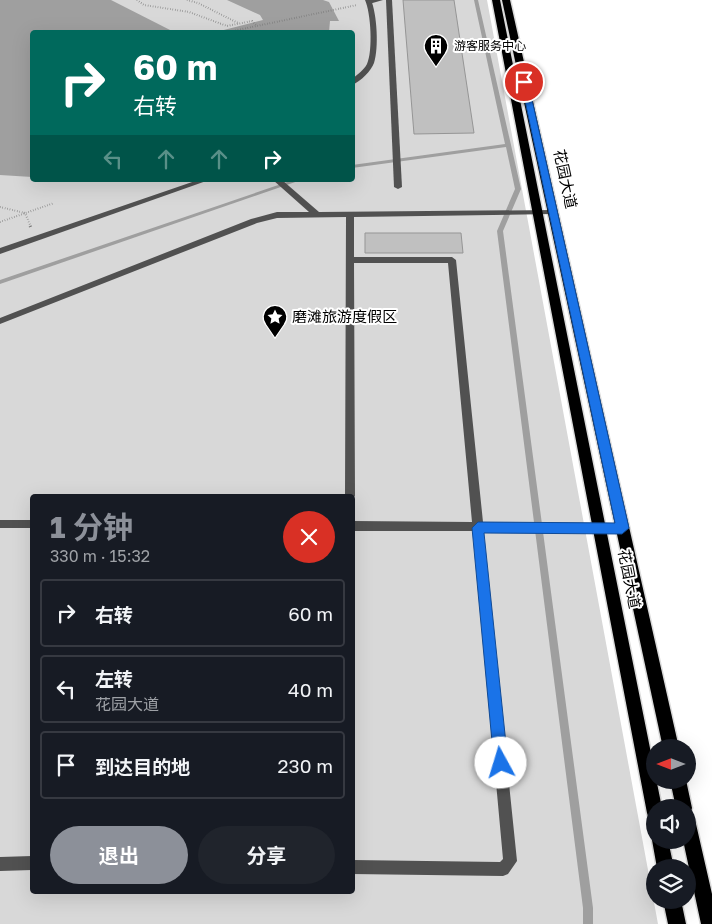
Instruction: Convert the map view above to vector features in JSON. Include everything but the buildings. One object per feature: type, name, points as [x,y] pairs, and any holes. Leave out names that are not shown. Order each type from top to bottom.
[{"type":"main road","name":"花园大道","points":[[496,0],[534,212],[600,528],[652,799]]},
{"type":"main road","name":"花园大道","points":[[506,0],[669,739]]},
{"type":"main road","points":[[694,849],[710,924]]},
{"type":"main road","points":[[674,909],[677,924]]},
{"type":"street","points":[[355,80],[366,70],[371,61],[373,10],[368,1],[380,0]]},
{"type":"street","points":[[389,0],[398,187]]},
{"type":"street","points":[[0,251],[35,237],[200,182]]},
{"type":"street","points":[[279,182],[316,214]]},
{"type":"street","points":[[0,321],[254,221],[277,215],[553,212]]},
{"type":"street","points":[[350,214],[350,494]]},
{"type":"street","points":[[349,260],[452,260],[510,861],[503,869],[355,867]]},
{"type":"street","points":[[0,524],[30,524]]},
{"type":"street","points":[[355,526],[622,528]]},
{"type":"street","points":[[0,864],[30,863]]},
{"type":"path","points":[[137,0],[144,6],[189,12],[227,26],[252,21],[257,26]]},
{"type":"path","points":[[187,0],[198,3],[238,23]]},
{"type":"path","points":[[238,30],[368,1]]},
{"type":"path","points":[[0,222],[54,203]]},
{"type":"path","points":[[0,208],[25,213]]},
{"type":"path","points":[[25,213],[35,237]]},
{"type":"shaded area","name":"磨滩旅游度假区","points":[[0,0],[487,0],[646,859],[646,909],[655,909],[658,924],[0,924]]},
{"type":"shaded area","points":[[0,0],[111,0],[170,30],[30,30],[30,177],[0,175]]},
{"type":"shaded area","points":[[227,0],[323,0],[329,2],[339,21],[330,21],[329,30],[224,30],[263,20],[260,15]]},
{"type":"waterway","points":[[476,0],[518,189],[500,231],[588,908],[588,924]]},
{"type":"waterway","points":[[355,167],[508,145]]},
{"type":"waterway","points":[[0,282],[292,182]]},
{"type":"place","name":"游客服务中心","points":[[436,67]]},
{"type":"place","name":"磨滩旅游度假区","points":[[275,338]]},
{"type":"route","points":[[501,763],[478,528],[622,528],[524,82]]}]
